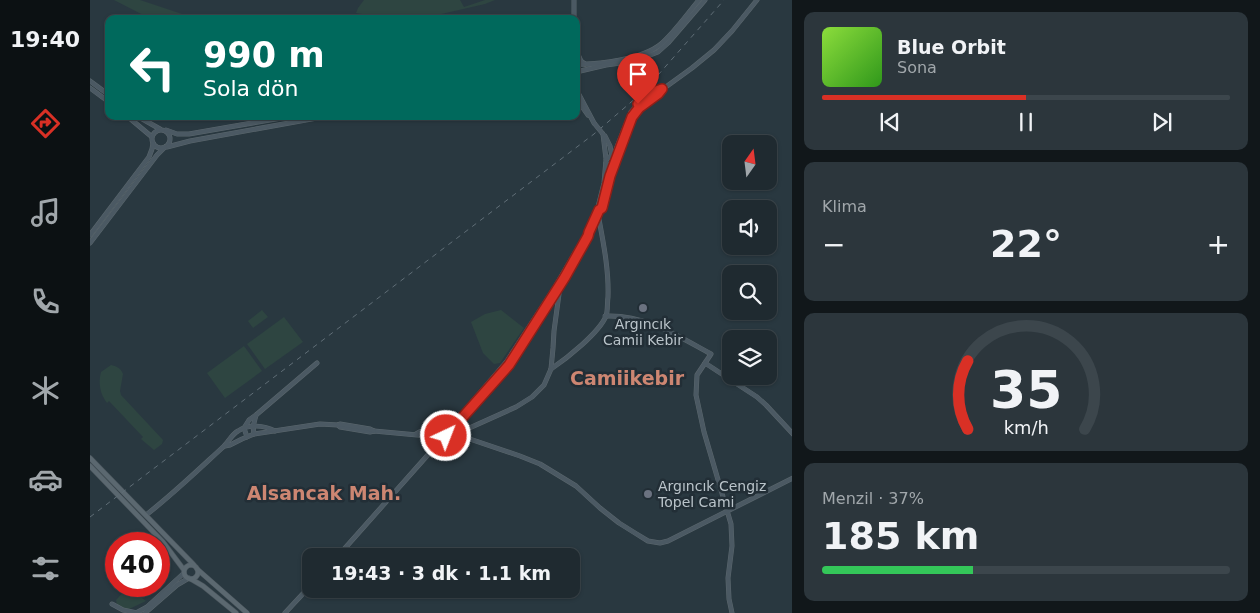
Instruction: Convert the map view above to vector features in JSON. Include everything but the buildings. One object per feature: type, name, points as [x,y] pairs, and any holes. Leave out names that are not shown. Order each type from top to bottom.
[{"type":"main road","points":[[90,458],[195,567],[247,613]]},
{"type":"main road","points":[[90,466],[163,542],[184,571],[185,576],[202,586],[236,613]]},
{"type":"main road","points":[[184,571],[186,566],[195,567],[198,572],[190,578]]},
{"type":"street","points":[[574,0],[574,15]]},
{"type":"street","points":[[580,64],[631,58],[654,49],[666,40],[699,0]]},
{"type":"street","points":[[580,71],[635,61],[658,52],[705,0]]},
{"type":"street","points":[[606,161],[611,166],[634,114],[642,105],[714,50],[757,0]]},
{"type":"street","points":[[580,60],[585,64]]},
{"type":"street","points":[[90,81],[105,92]]},
{"type":"street","points":[[90,88],[105,99]]},
{"type":"street","points":[[225,446],[250,435],[323,424],[338,425],[370,432],[445,438],[505,370],[557,290],[588,236],[598,212],[602,208],[618,145],[628,118],[640,102],[662,89]]},
{"type":"street","points":[[580,97],[594,123]]},
{"type":"street","points":[[580,104],[604,134],[614,159]]},
{"type":"street","points":[[90,234],[151,152],[152,137],[132,120]]},
{"type":"street","points":[[144,120],[160,129],[177,134],[189,134],[270,120]]},
{"type":"street","points":[[153,143],[159,148],[166,147],[306,120]]},
{"type":"street","points":[[152,137],[160,129]]},
{"type":"street","points":[[90,243],[152,161],[170,142],[170,134],[166,130]]},
{"type":"street","points":[[551,369],[581,346],[606,316],[608,275],[598,212],[606,161],[604,134]]},
{"type":"street","points":[[609,143],[618,145]]},
{"type":"street","points":[[606,161],[608,157],[614,159]]},
{"type":"street","points":[[440,438],[437,434],[460,416],[507,361],[589,232]]},
{"type":"street","points":[[447,435],[467,430],[515,408],[542,388],[551,369],[559,294],[557,290]]},
{"type":"street","points":[[606,316],[639,319],[655,325],[711,354],[700,369],[697,378],[697,401],[704,432],[731,524],[732,546],[728,578],[732,613]]},
{"type":"street","points":[[146,515],[225,446],[235,434],[244,428],[249,420],[317,363]]},
{"type":"street","points":[[705,363],[757,397],[792,434]]},
{"type":"street","points":[[250,435],[256,415]]},
{"type":"street","points":[[244,428],[267,427],[275,431]]},
{"type":"street","points":[[244,428],[250,435]]},
{"type":"street","points":[[414,435],[423,430],[442,430],[446,431],[447,435]]},
{"type":"street","points":[[455,434],[527,458],[547,468],[576,486],[619,523],[651,542],[660,543],[668,541],[792,478]]},
{"type":"street","points":[[345,548],[428,455],[440,438]]},
{"type":"street","points":[[112,604],[123,610],[136,613],[153,601],[184,571]]},
{"type":"street","points":[[145,613],[177,585],[190,578]]},
{"type":"street","points":[[285,613],[302,595]]},
{"type":"green space","points":[[114,0],[140,0],[185,15],[143,15]]},
{"type":"green space","points":[[364,0],[460,0],[464,7],[485,0],[495,0],[437,15],[368,15],[356,13]]},
{"type":"green space","points":[[262,310],[268,317],[253,328],[248,321]]},
{"type":"green space","points":[[501,310],[524,328],[500,363],[494,364],[483,353],[471,322],[485,314]]},
{"type":"green space","points":[[284,317],[303,342],[265,369],[247,344]]},
{"type":"green space","points":[[244,346],[262,371],[225,398],[207,373]]},
{"type":"green space","points":[[111,365],[121,370],[123,374],[121,395],[163,440],[162,444],[154,450],[141,439],[143,437],[109,401],[107,403],[103,396],[100,384],[101,372]]},
{"type":"green space","points":[[119,597],[141,597],[146,601],[127,610],[118,610],[116,600]]},
{"type":"railway","points":[[90,517],[594,134],[644,91],[724,0]]},
{"type":"place","name":"Argıncık Camii Kebir","points":[[643,308]]},
{"type":"place","name":"Argıncık Cengiz Topel Cami","points":[[648,494]]},
{"type":"district","name":"Camiikebir","points":[[627,378]]},
{"type":"district","name":"Alsancak Mah.","points":[[324,493]]},
{"type":"route","points":[[446,436],[505,370],[557,290],[588,236],[599,210],[602,208],[610,176],[632,117],[639,108],[662,89],[638,104]]}]
